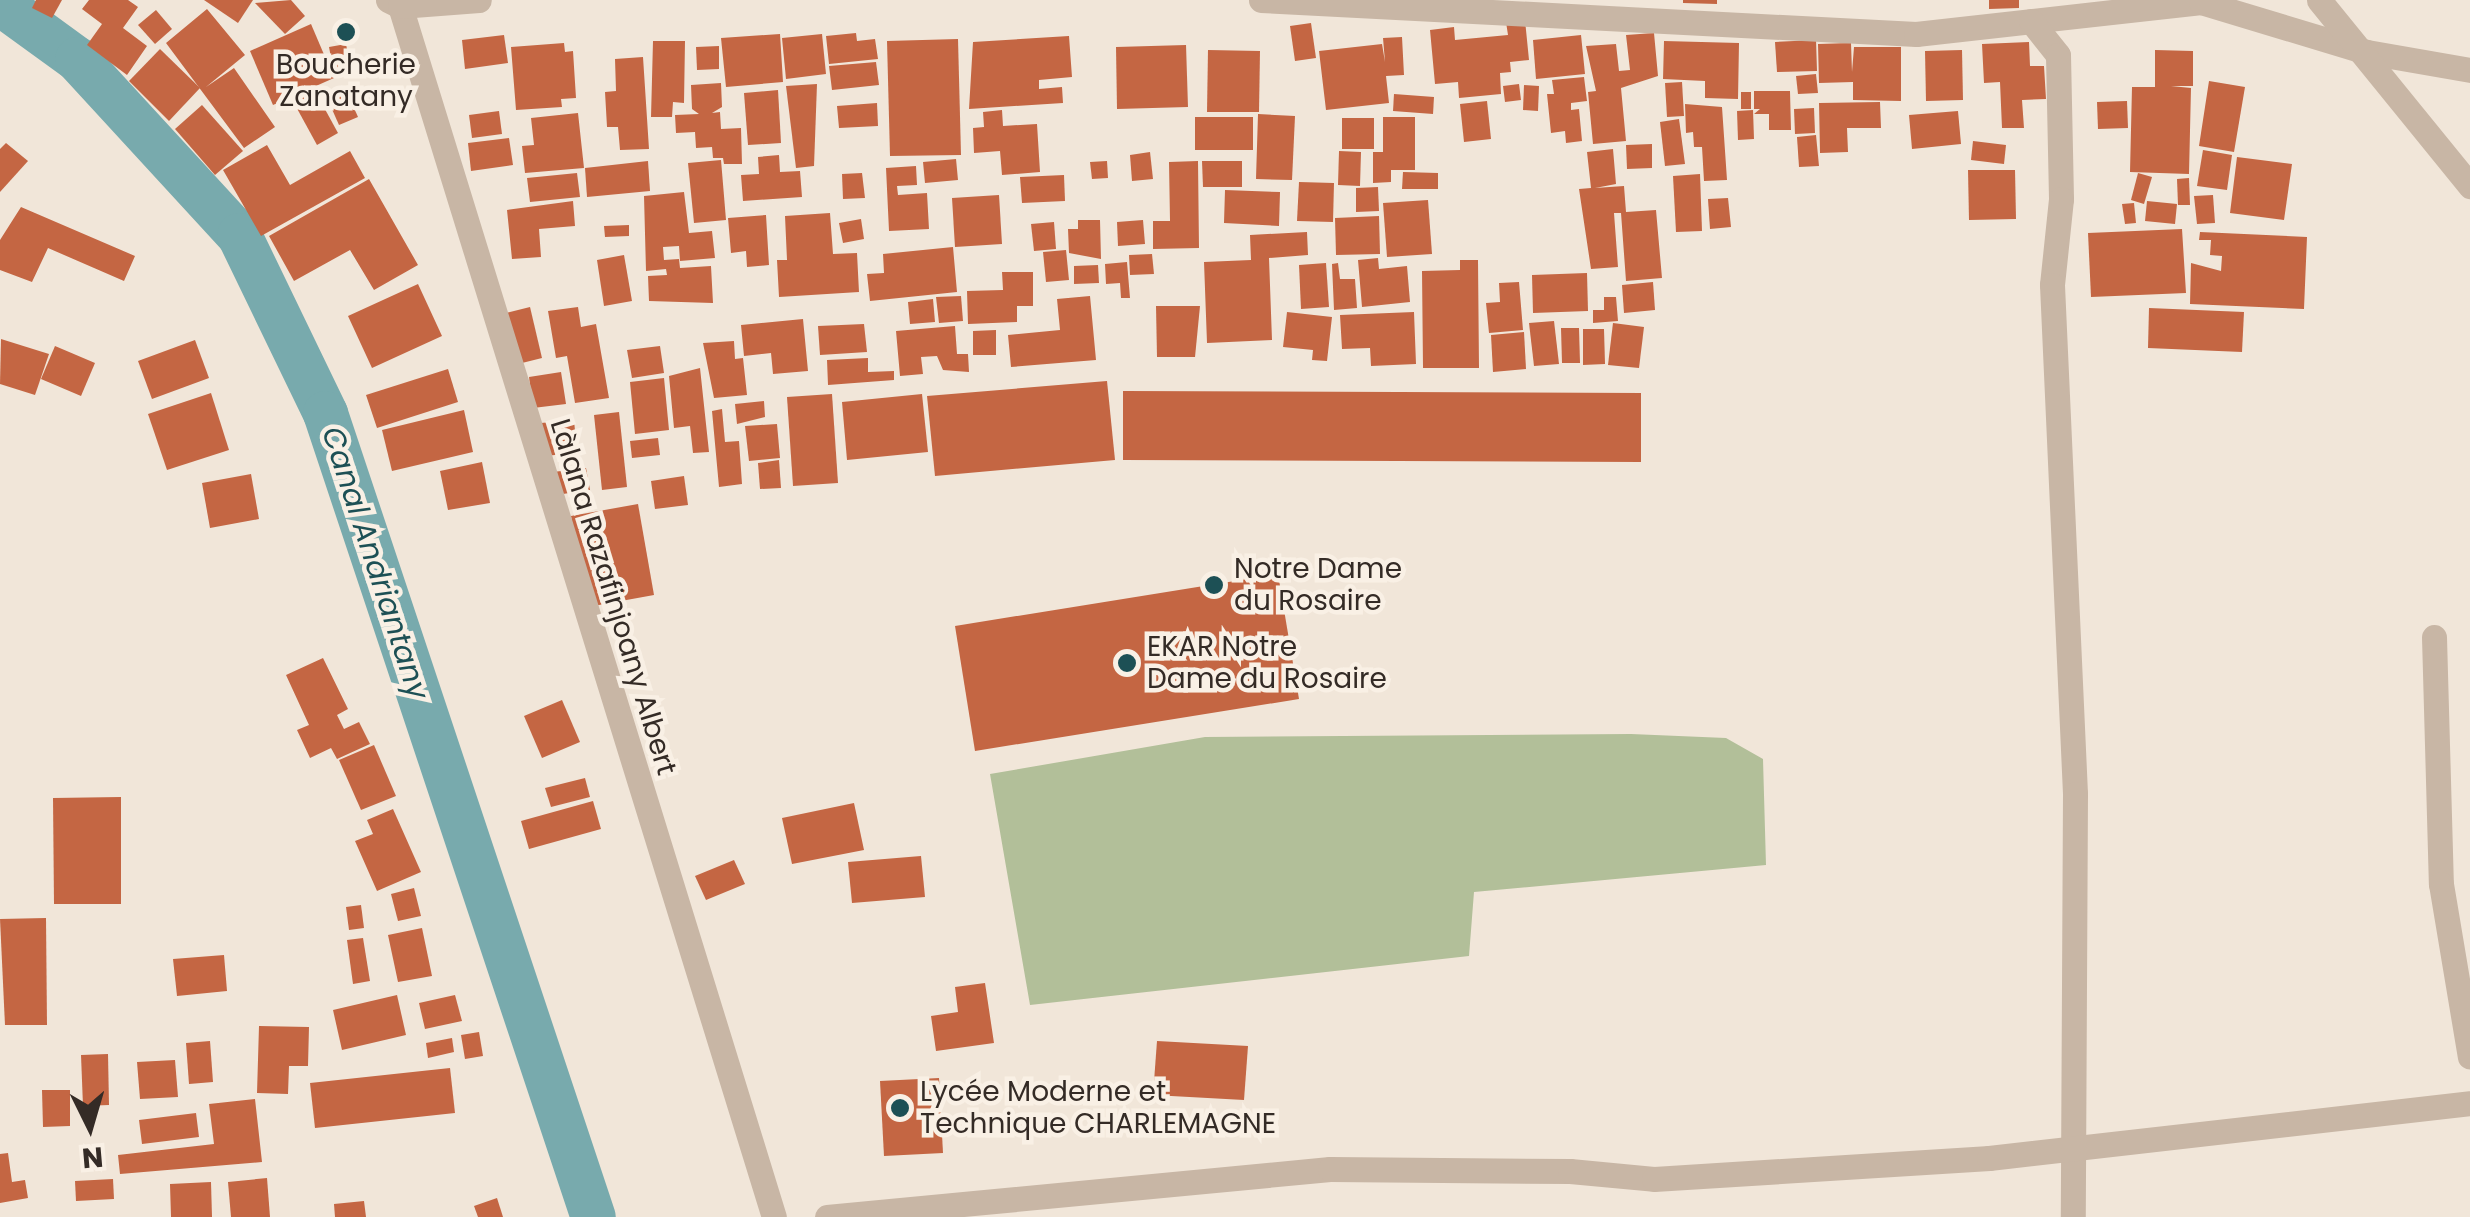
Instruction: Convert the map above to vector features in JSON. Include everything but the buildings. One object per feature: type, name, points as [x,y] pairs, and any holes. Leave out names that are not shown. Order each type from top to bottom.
[{"type":"street","points":[[394,3],[479,0]]},
{"type":"street","points":[[1261,0],[1916,34],[2201,2],[2367,52],[2470,70]]},
{"type":"street","points":[[2320,0],[2367,52],[2470,186]]},
{"type":"street","name":"Làlana Razafinjoany Albert","points":[[394,3],[774,1217]]},
{"type":"street","points":[[2031,21],[2058,56],[2060,198],[2052,285],[2076,794],[2073,1217]]},
{"type":"street","points":[[2434,637],[2441,884],[2470,1057]]},
{"type":"street","points":[[828,1217],[1330,1169],[1570,1171],[1654,1179],[1989,1158],[2074,1145],[2470,1103]]},
{"type":"green space","points":[[1631,734],[1726,738],[1763,759],[1766,865],[1474,892],[1469,956],[1030,1005],[990,774],[1205,737]]},
{"type":"waterway","name":"Canal Andriantany","points":[[0,3],[77,59],[239,235],[325,413],[593,1217]]},
{"type":"place","name":"Boucherie Zanatany","points":[[346,32]]},
{"type":"place","name":"Notre Dame du Rosaire","points":[[1214,585]]},
{"type":"place","name":"EKAR Notre Dame du Rosaire","points":[[1127,663]]},
{"type":"place","name":"Lycée Moderne et Technique CHARLEMAGNE","points":[[900,1108]]}]
